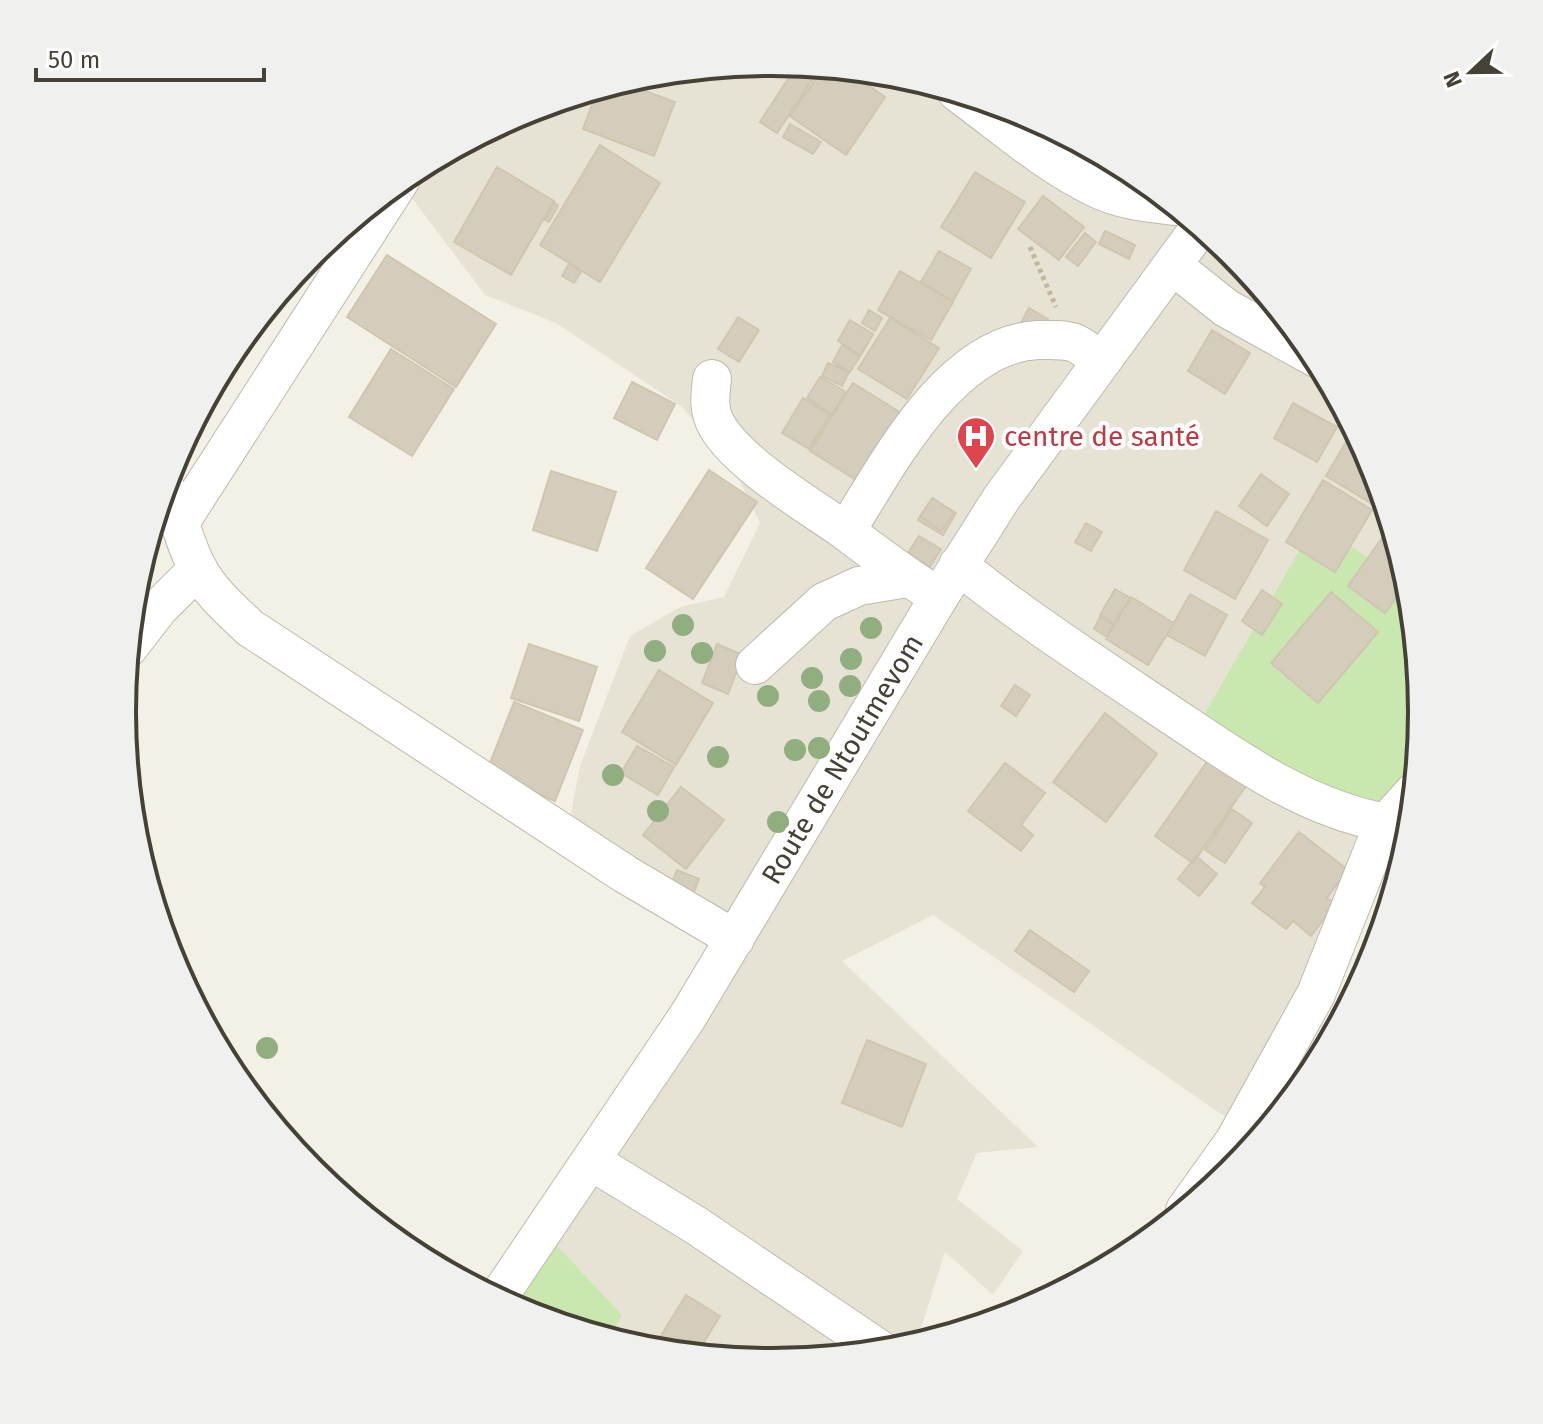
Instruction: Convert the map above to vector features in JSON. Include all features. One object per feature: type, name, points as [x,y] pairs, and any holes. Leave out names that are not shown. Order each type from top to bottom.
[{"type":"street","points":[[987,114],[1060,167],[1098,189],[1153,203]]},
{"type":"street","points":[[181,521],[382,209]]},
{"type":"street","name":"Route de Ntoutmevom","points":[[504,1289],[688,1016],[735,939],[923,587],[958,565],[1088,352],[1172,265],[1193,236]]},
{"type":"street","points":[[1172,265],[1226,308],[1289,343]]},
{"type":"street","points":[[846,531],[911,427],[969,366],[995,351],[1030,341],[1053,340],[1088,352]]},
{"type":"street","points":[[712,379],[709,405],[715,424],[729,443],[783,488],[923,587]]},
{"type":"street","points":[[172,501],[198,569],[222,601],[250,628],[625,874],[735,939]]},
{"type":"street","points":[[958,565],[1077,653],[1267,778],[1364,819],[1386,823]]},
{"type":"street","points":[[141,632],[159,608],[198,569]]},
{"type":"street","points":[[755,665],[824,602],[859,586],[923,587]]},
{"type":"street","points":[[1216,1167],[1235,1140],[1279,1091],[1350,905],[1386,823],[1400,808]]},
{"type":"street","points":[[591,1161],[697,1226],[867,1341]]},
{"type":"path","points":[[1030,247],[1060,315],[1088,352]]},
{"type":"shaded area","points":[[730,77],[813,77],[896,88],[964,106],[1004,134],[1016,124],[1090,161],[1159,207],[1221,262],[1276,325],[1322,394],[1359,469],[1374,508],[1391,572],[1314,524],[1363,814],[1362,919],[1234,1123],[933,915],[842,961],[1038,1147],[977,1153],[957,1199],[1023,1251],[993,1295],[945,1252],[920,1330],[855,1343],[813,1347],[730,1347],[688,1343],[647,1336],[567,1314],[494,1284],[714,937],[624,879],[571,814],[580,766],[630,636],[680,607],[724,597],[760,523],[733,467],[681,406],[556,323],[485,295],[407,191],[490,142],[567,110],[647,88],[688,81]]},
{"type":"green space","points":[[1315,524],[1391,572],[1402,629],[1408,712],[1401,802],[1363,814],[1192,735]]},
{"type":"green space","points":[[534,1221],[622,1315],[614,1328],[528,1300],[494,1284]]},
{"type":"building","points":[[790,76],[814,77],[777,133],[760,122]]},
{"type":"building","points":[[817,77],[864,82],[885,97],[846,155],[790,116]]},
{"type":"building","points":[[641,89],[675,102],[654,156],[583,129],[593,102],[607,98]]},
{"type":"building","points":[[790,124],[821,142],[813,154],[783,137]]},
{"type":"building","points":[[600,145],[660,183],[600,282],[540,245]]},
{"type":"building","points":[[497,167],[554,201],[511,275],[454,242]]},
{"type":"building","points":[[975,172],[1025,202],[991,258],[941,227]]},
{"type":"building","points":[[1043,196],[1084,227],[1059,260],[1018,229]]},
{"type":"building","points":[[555,203],[558,206],[549,222],[545,220]]},
{"type":"building","points":[[1105,231],[1135,245],[1129,259],[1099,244]]},
{"type":"building","points":[[1085,233],[1096,242],[1078,266],[1066,257]]},
{"type":"building","points":[[939,251],[971,269],[953,301],[921,282]]},
{"type":"building","points":[[387,255],[496,324],[456,387],[347,317]]},
{"type":"building","points":[[569,264],[581,272],[574,283],[562,276]]},
{"type":"building","points":[[900,271],[953,302],[931,340],[878,310]]},
{"type":"building","points":[[1029,308],[1048,319],[1037,338],[1019,327]]},
{"type":"building","points":[[869,310],[882,318],[875,331],[862,323]]},
{"type":"building","points":[[738,317],[759,330],[739,362],[718,349]]},
{"type":"building","points":[[890,318],[939,348],[907,399],[858,369]]},
{"type":"building","points":[[850,320],[873,334],[861,355],[838,341]]},
{"type":"building","points":[[1212,330],[1250,353],[1225,394],[1188,371]]},
{"type":"building","points":[[842,345],[860,356],[850,372],[833,362]]},
{"type":"building","points":[[391,349],[454,389],[412,456],[349,417]]},
{"type":"building","points":[[828,363],[849,372],[842,386],[822,376]]},
{"type":"building","points":[[820,377],[846,392],[832,414],[807,398]]},
{"type":"building","points":[[632,382],[675,404],[657,440],[614,418]]},
{"type":"building","points":[[853,383],[901,413],[858,481],[810,451]]},
{"type":"building","points":[[803,398],[830,415],[809,449],[782,433]]},
{"type":"building","points":[[1293,403],[1337,427],[1317,462],[1274,438]]},
{"type":"building","points":[[1347,441],[1373,504],[1326,476]]},
{"type":"building","points":[[709,470],[757,502],[693,599],[646,568]]},
{"type":"building","points":[[551,471],[616,492],[597,551],[533,530]]},
{"type":"building","points":[[1261,474],[1289,494],[1267,526],[1239,506]]},
{"type":"building","points":[[1323,480],[1372,510],[1335,572],[1286,542]]},
{"type":"building","points":[[932,498],[956,513],[943,535],[918,520]]},
{"type":"building","points":[[933,498],[954,513],[941,531],[920,516]]},
{"type":"building","points":[[1216,511],[1268,540],[1235,599],[1184,570]]},
{"type":"building","points":[[1086,523],[1102,532],[1091,551],[1075,542]]},
{"type":"building","points":[[919,536],[941,549],[930,567],[908,553]]},
{"type":"building","points":[[1383,537],[1397,597],[1385,613],[1348,586]]},
{"type":"building","points":[[1115,589],[1130,598],[1114,624],[1100,615]]},
{"type":"building","points":[[1262,590],[1282,604],[1262,635],[1242,621]]},
{"type":"building","points":[[1331,592],[1378,632],[1318,703],[1271,663]]},
{"type":"building","points":[[1190,594],[1227,615],[1205,656],[1167,635]]},
{"type":"building","points":[[1131,597],[1174,623],[1148,665],[1106,639]]},
{"type":"building","points":[[1100,617],[1113,625],[1107,637],[1094,629]]},
{"type":"building","points":[[529,644],[597,667],[579,721],[511,698]]},
{"type":"building","points":[[717,644],[743,655],[728,694],[702,683]]},
{"type":"building","points":[[659,670],[713,703],[676,765],[622,732]]},
{"type":"building","points":[[1015,685],[1030,695],[1016,716],[1001,706]]},
{"type":"building","points":[[514,702],[583,730],[555,801],[486,773]]},
{"type":"building","points":[[1105,713],[1157,754],[1106,822],[1053,782]]},
{"type":"building","points":[[637,746],[674,767],[658,795],[621,773]]},
{"type":"building","points":[[1209,759],[1246,786],[1193,863],[1155,836]]},
{"type":"building","points":[[1005,763],[1045,793],[1021,825],[1033,835],[1021,851],[968,811]]},
{"type":"building","points":[[681,787],[724,820],[686,869],[643,835]]},
{"type":"building","points":[[1232,809],[1252,823],[1225,863],[1205,850]]},
{"type":"building","points":[[1299,832],[1348,870],[1327,898],[1335,904],[1311,936],[1293,921],[1286,929],[1252,903],[1265,887],[1260,883]]},
{"type":"building","points":[[1196,856],[1217,874],[1199,896],[1178,879]]},
{"type":"building","points":[[677,870],[699,879],[692,897],[670,888]]},
{"type":"building","points":[[1030,930],[1089,971],[1074,992],[1015,951]]},
{"type":"building","points":[[867,1040],[926,1064],[902,1127],[842,1103]]},
{"type":"building","points":[[686,1295],[720,1316],[703,1344],[659,1338]]},
{"type":"place","name":"centre de santé","points":[[976,470]]}]
